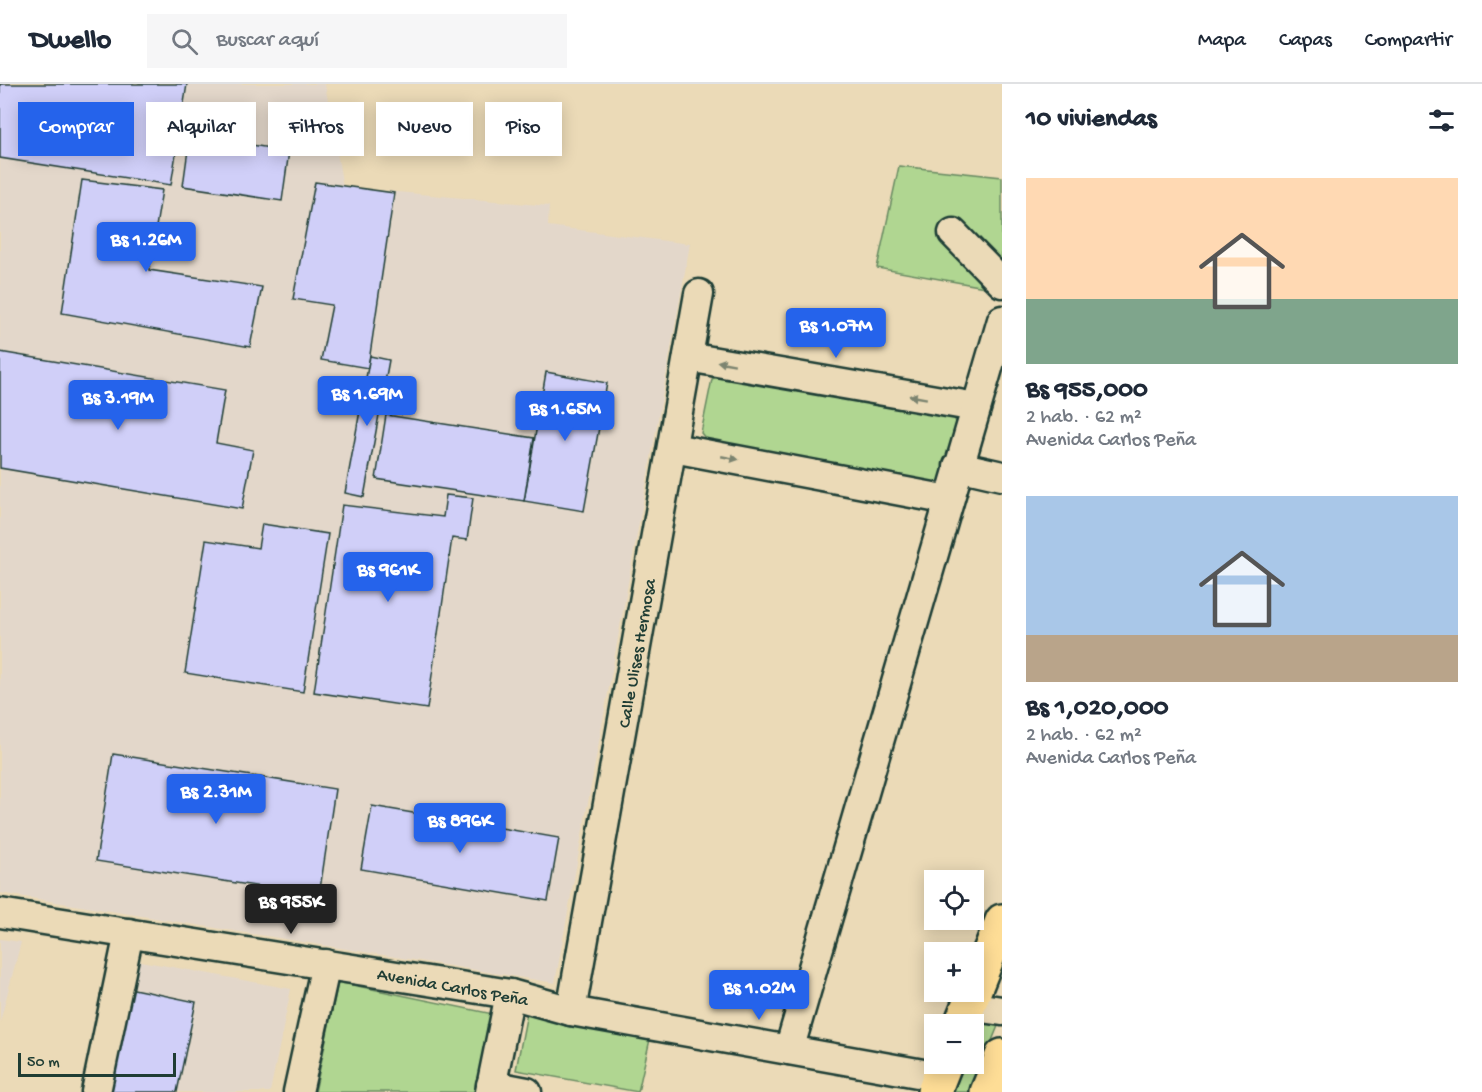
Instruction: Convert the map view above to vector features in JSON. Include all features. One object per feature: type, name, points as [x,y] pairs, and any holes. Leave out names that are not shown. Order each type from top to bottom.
[{"type":"main road","points":[[964,1014],[1002,921]]},
{"type":"main road","points":[[987,1092],[1002,1056]]},
{"type":"street","points":[[954,233],[1002,283]]},
{"type":"street","name":"Calle Ulises Hermosa","points":[[571,1011],[699,294]]},
{"type":"street","points":[[789,1050],[1002,320]]},
{"type":"street","points":[[688,357],[976,407]]},
{"type":"street","points":[[673,448],[949,500]]},
{"type":"street","points":[[958,466],[1002,476]]},
{"type":"street","name":"Avenida Carlos Peña","points":[[0,913],[510,994],[571,1011],[939,1078]]},
{"type":"street","points":[[96,1092],[129,933]]},
{"type":"street","points":[[298,1092],[326,964]]},
{"type":"street","points":[[510,994],[490,1088],[527,1092]]},
{"type":"street","points":[[974,1014],[1002,1011]]},
{"type":"shaded area","points":[[0,84],[325,84],[328,102],[268,102],[268,156],[338,156],[343,187],[549,206],[548,226],[690,244],[555,983],[0,893]]},
{"type":"shaded area","points":[[0,939],[21,942],[0,1022]]},
{"type":"shaded area","points":[[135,960],[291,989],[270,1092],[107,1092]]},
{"type":"green space","points":[[899,166],[1002,177],[1002,290],[877,268]]},
{"type":"green space","points":[[722,374],[953,415],[957,425],[942,480],[932,484],[707,440],[701,433],[712,379]]},
{"type":"green space","points":[[338,982],[493,1014],[477,1092],[315,1092]]},
{"type":"green space","points":[[527,1013],[651,1035],[638,1092],[516,1070]]},
{"type":"green space","points":[[984,1018],[1000,1021],[984,1060]]},
{"type":"green space","points":[[959,1074],[978,1074],[971,1092],[952,1092]]},
{"type":"building","points":[[0,84],[187,84],[184,102],[146,102],[146,156],[176,156],[171,185],[0,158]]},
{"type":"building","points":[[256,146],[268,148],[268,156],[288,156],[282,201],[183,186],[187,156],[256,156]]},
{"type":"building","points":[[82,180],[162,190],[149,270],[262,287],[250,347],[62,313]]},
{"type":"building","points":[[315,182],[394,193],[368,368],[321,360],[332,305],[293,299]]},
{"type":"building","points":[[0,352],[225,390],[216,443],[253,450],[242,509],[0,468]]},
{"type":"building","points":[[370,356],[389,360],[364,497],[345,493]]},
{"type":"building","points":[[546,372],[607,383],[584,511],[524,501]]},
{"type":"building","points":[[386,415],[534,438],[524,501],[376,479]]},
{"type":"building","points":[[446,495],[473,498],[467,540],[452,538],[427,709],[314,692],[342,505],[443,517]]},
{"type":"building","points":[[262,524],[328,534],[303,692],[185,673],[206,540],[258,548]]},
{"type":"building","points":[[113,754],[335,789],[319,896],[96,861]]},
{"type":"building","points":[[372,806],[559,838],[548,901],[361,869]]},
{"type":"building","points":[[129,988],[196,1002],[177,1092],[107,1092]]}]
